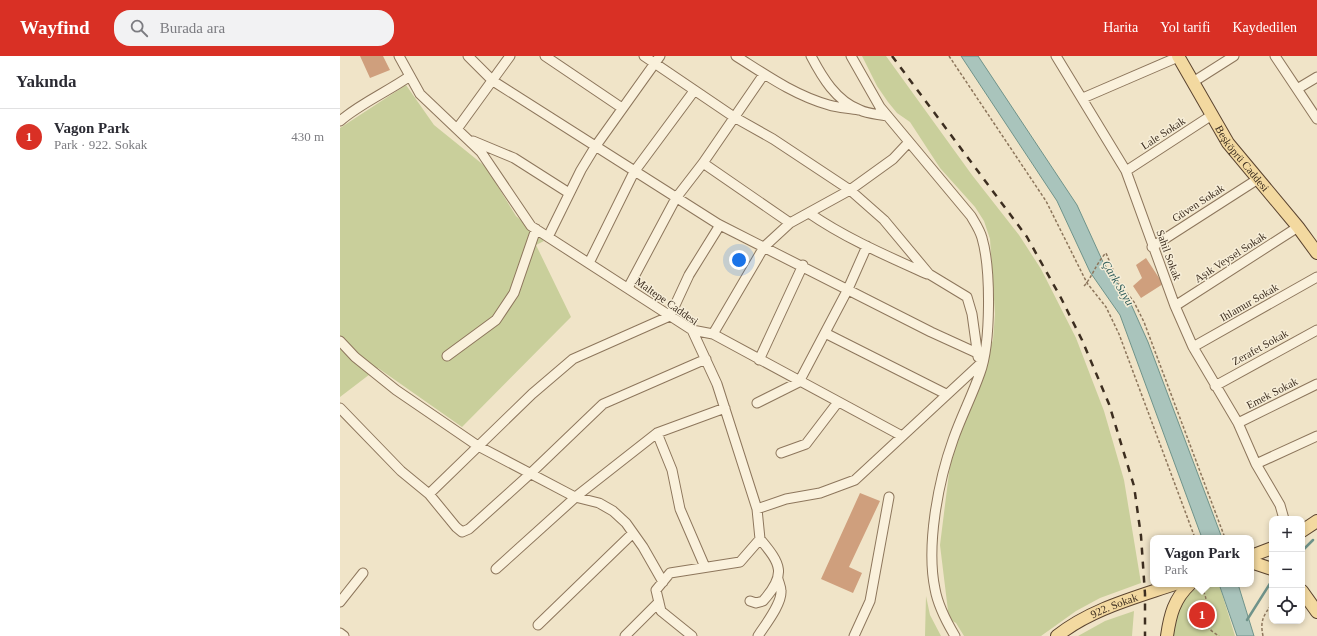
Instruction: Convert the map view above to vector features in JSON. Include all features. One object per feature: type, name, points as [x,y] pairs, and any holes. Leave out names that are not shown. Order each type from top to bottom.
[{"type":"main road","name":"Beşköprü Caddesi","points":[[1178,56],[1228,142],[1316,247]]},
{"type":"main road","points":[[1305,529],[1317,521]]},
{"type":"main road","points":[[1254,555],[1269,549]]},
{"type":"main road","points":[[1254,563],[1269,568]]},
{"type":"main road","name":"922. Sokak","points":[[1057,636],[1088,616],[1166,587]]},
{"type":"main road","points":[[1167,636],[1174,605],[1178,597],[1194,587]]},
{"type":"main road","points":[[1305,595],[1317,612]]},
{"type":"street","name":"Maltepe Caddesi","points":[[399,56],[420,94],[481,152],[532,226],[692,330],[717,384],[758,509],[760,539]]},
{"type":"street","points":[[468,56],[493,80],[634,172],[720,225],[977,353]]},
{"type":"street","points":[[457,129],[510,56]]},
{"type":"street","points":[[544,56],[622,108]]},
{"type":"street","points":[[644,56],[658,60],[694,91],[734,117],[773,139],[850,190],[884,220],[929,274]]},
{"type":"street","points":[[736,56],[764,74],[800,93],[829,105],[887,116]]},
{"type":"street","points":[[811,56],[824,80],[838,95],[859,110]]},
{"type":"street","points":[[851,56],[880,107],[908,143],[971,216],[982,237],[986,261],[988,315],[986,347],[980,368],[952,441],[942,476],[933,519],[933,567],[935,589],[944,617],[954,634]]},
{"type":"street","name":"Sahil Sokak","points":[[1056,56],[1083,98],[1126,171],[1152,247],[1193,347],[1238,423],[1256,464],[1280,505],[1283,516]]},
{"type":"street","points":[[1083,98],[1178,56]]},
{"type":"street","points":[[1193,82],[1234,56]]},
{"type":"street","points":[[1275,56],[1317,119]]},
{"type":"street","points":[[548,237],[569,193],[595,147],[658,60]]},
{"type":"street","points":[[628,288],[676,198],[764,74]]},
{"type":"street","points":[[340,121],[352,111],[393,88],[410,76]]},
{"type":"street","points":[[1297,89],[1317,77]]},
{"type":"street","points":[[589,263],[634,172],[694,91]]},
{"type":"street","name":"Lale Sokak","points":[[1126,171],[1212,115]]},
{"type":"street","points":[[468,139],[514,158],[569,193]]},
{"type":"street","points":[[713,334],[764,247],[790,223],[850,190],[893,159],[908,143]]},
{"type":"street","points":[[703,162],[790,223]]},
{"type":"street","name":"Güven Sokak","points":[[1152,247],[1258,179]]},
{"type":"street","points":[[809,213],[825,224],[867,246],[929,274],[967,297],[972,314],[980,368]]},
{"type":"street","points":[[429,494],[532,394],[573,359],[637,332],[670,316],[689,275],[720,225]]},
{"type":"street","name":"Aşık Veysel Sokak","points":[[1175,306],[1298,227]]},
{"type":"street","points":[[447,356],[496,320],[514,293],[536,229]]},
{"type":"street","points":[[757,403],[799,382],[848,289],[867,246]]},
{"type":"street","points":[[759,360],[803,266]]},
{"type":"street","name":"Ihlamur Sokak","points":[[1193,347],[1317,277]]},
{"type":"street","points":[[692,330],[713,334],[799,382],[902,436]]},
{"type":"street","name":"Zerafet Sokak","points":[[1215,386],[1317,330]]},
{"type":"street","points":[[825,332],[946,394]]},
{"type":"street","points":[[340,341],[356,357],[396,390],[478,446],[575,497],[599,503],[612,511],[626,523],[663,582]]},
{"type":"street","points":[[340,408],[401,471],[429,494],[456,527],[462,532],[469,529],[530,474],[603,404],[706,359]]},
{"type":"street","points":[[758,509],[786,499],[820,493],[855,480],[946,394],[980,368]]},
{"type":"street","name":"Emek Sokak","points":[[1238,423],[1317,384]]},
{"type":"street","points":[[781,453],[806,444],[838,402]]},
{"type":"street","points":[[496,569],[575,497],[657,433],[725,408]]},
{"type":"street","points":[[657,433],[672,470],[680,509],[705,567]]},
{"type":"street","points":[[1256,464],[1317,436]]},
{"type":"street","points":[[854,636],[870,601],[889,497]]},
{"type":"street","points":[[538,625],[633,533]]},
{"type":"street","points":[[692,636],[661,611],[656,590],[670,573],[740,562],[760,539],[774,555],[778,565],[778,579],[781,592],[777,607],[758,636]]},
{"type":"street","points":[[340,602],[363,573]]},
{"type":"street","points":[[750,601],[756,603],[763,601],[778,579]]},
{"type":"street","points":[[625,636],[659,602]]},
{"type":"street","points":[[340,634],[344,636]]},
{"type":"path","points":[[949,56],[1046,201],[1087,283],[1106,307],[1119,334],[1193,535]]},
{"type":"path","points":[[1084,286],[1089,281],[1098,260],[1106,253],[1118,282],[1134,302],[1144,322],[1224,535]]},
{"type":"path","points":[[1197,587],[1208,601],[1207,619],[1209,628],[1219,636]]},
{"type":"path","points":[[1263,636],[1261,625],[1265,613],[1269,608]]},
{"type":"green space","points":[[862,56],[886,56],[972,175],[1019,235],[1041,269],[1076,338],[1104,411],[1124,480],[1141,583],[1100,598],[1076,611],[1041,636],[964,636],[956,623],[949,619],[940,545],[954,446],[993,340],[995,314],[990,239],[984,221],[975,207],[940,168],[910,122],[897,113],[888,102],[877,86]]},
{"type":"green space","points":[[406,85],[434,125],[486,167],[516,216],[544,241],[536,245],[571,317],[462,427],[378,368],[340,397],[340,128]]},
{"type":"green space","points":[[1203,587],[1220,587],[1235,636],[1172,636],[1181,594]]},
{"type":"green space","points":[[926,596],[930,615],[941,636],[925,636]]},
{"type":"green space","points":[[1134,611],[1132,636],[1078,636],[1105,621]]},
{"type":"water","points":[[961,56],[978,56],[1077,205],[1103,262],[1130,302],[1148,342],[1221,535],[1201,535],[1120,315],[1090,272],[1057,201]]},
{"type":"water","points":[[1220,587],[1239,587],[1254,636],[1237,636]]},
{"type":"building","points":[[360,56],[383,56],[390,70],[370,78]]},
{"type":"building","points":[[1146,258],[1163,284],[1141,298],[1133,286],[1142,278],[1136,265]]},
{"type":"building","points":[[860,493],[880,501],[849,567],[862,573],[853,593],[821,579]]},
{"type":"waterway","points":[[1305,548],[1313,540]]},
{"type":"waterway","points":[[1247,620],[1269,585]]},
{"type":"railway","points":[[892,56],[1027,237],[1061,298],[1082,340],[1109,404],[1134,486],[1141,536],[1145,594],[1145,636]]},
{"type":"place","name":"Vagon Park","points":[[1202,615]]},
{"type":"water label","name":"Çark Suyu","points":[[1118,283]]}]
